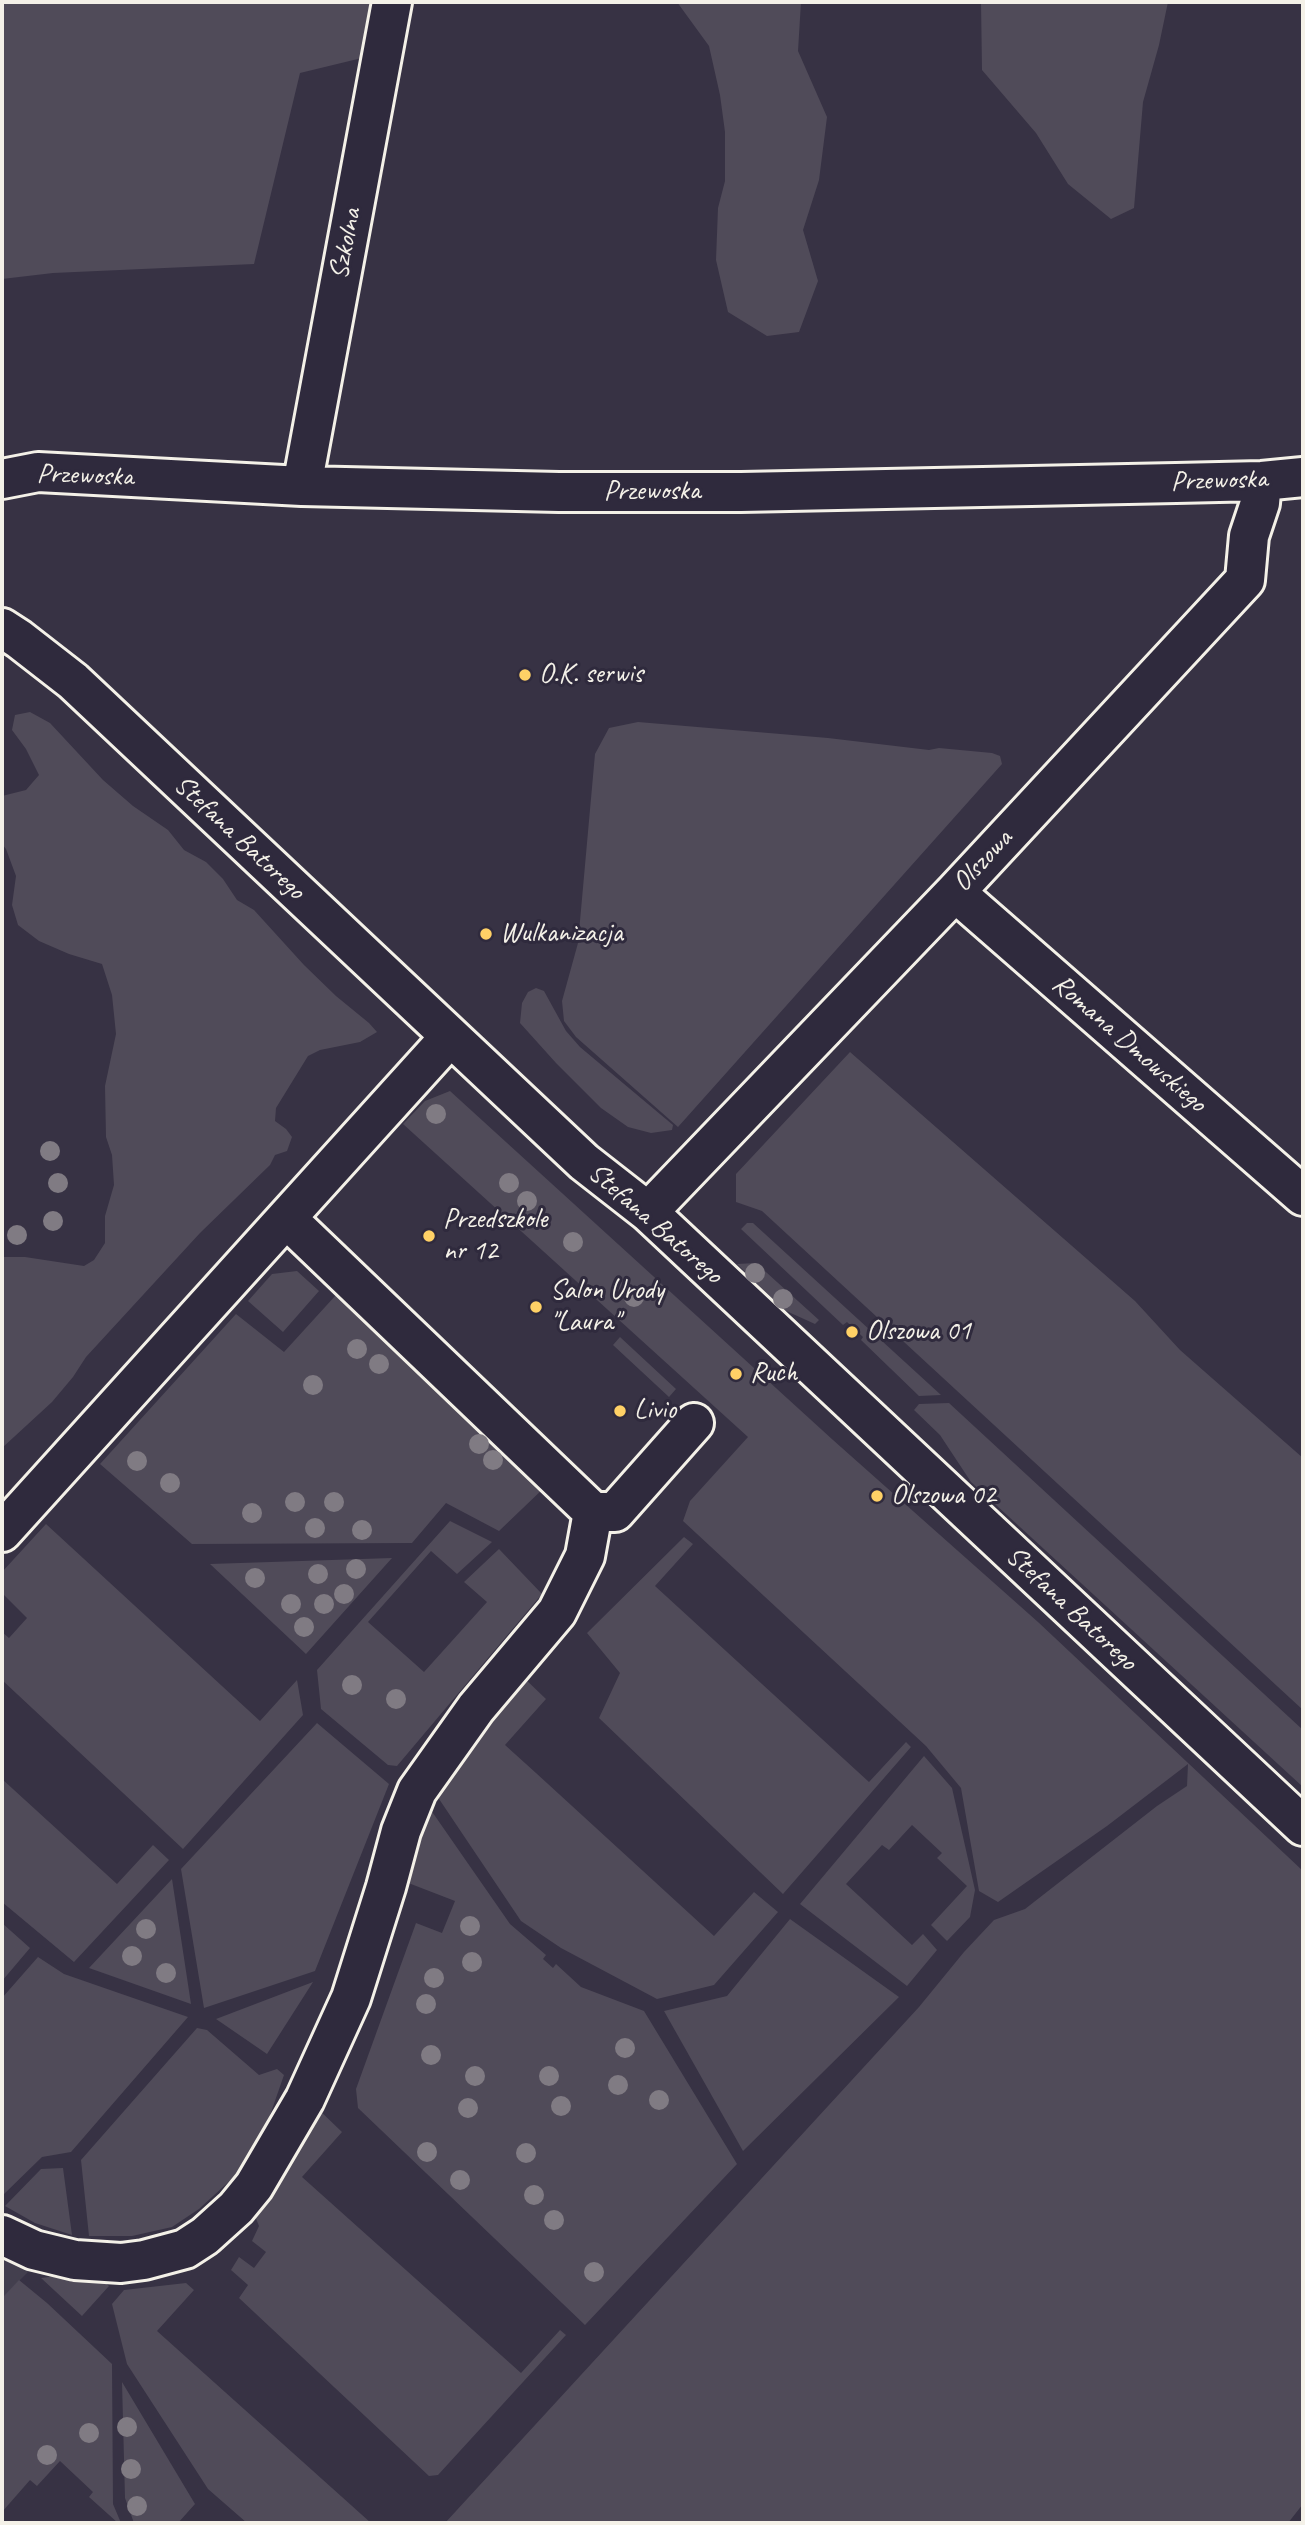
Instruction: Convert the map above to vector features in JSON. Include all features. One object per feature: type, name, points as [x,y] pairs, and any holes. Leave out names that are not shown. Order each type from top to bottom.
[{"type":"street","name":"Szkolna","points":[[302,486],[392,2]]},
{"type":"street","name":"Przewoska","points":[[2,479],[37,472],[302,486],[559,492],[727,492],[1262,481],[1303,477]]},
{"type":"street","name":"Olszowa","points":[[648,1212],[955,892],[1245,580],[1250,536],[1260,503],[1262,481]]},
{"type":"street","name":"Stefana Batorego","points":[[2,628],[73,681],[584,1162],[648,1212],[1303,1826]]},
{"type":"street","name":"Romana Dmowskiego","points":[[955,892],[1303,1196]]},
{"type":"street","points":[[2,1532],[450,1037]]},
{"type":"street","points":[[287,1219],[593,1512],[615,1512],[694,1423]]},
{"type":"street","points":[[2,2235],[34,2250],[75,2260],[121,2263],[144,2260],[184,2249],[205,2236],[236,2208],[254,2186],[306,2099],[351,1997],[401,1830],[417,1791],[476,1708],[557,1612],[585,1556],[593,1512]]},
{"type":"shaded area","points":[[2,2],[376,2],[366,57],[300,73],[254,264],[53,273],[2,279]]},
{"type":"shaded area","points":[[677,2],[801,2],[798,51],[827,117],[819,180],[803,230],[818,281],[799,332],[767,336],[728,312],[716,260],[718,208],[725,181],[725,132],[720,95],[709,46]]},
{"type":"shaded area","points":[[981,2],[1168,2],[1143,102],[1134,208],[1111,219],[1068,184],[1036,133],[982,70]]},
{"type":"shaded area","points":[[30,712],[50,723],[103,780],[133,806],[168,830],[184,850],[206,862],[223,879],[237,900],[254,910],[304,965],[377,1032],[360,1042],[320,1050],[308,1056],[276,1108],[275,1121],[292,1137],[287,1151],[275,1155],[270,1165],[200,1233],[86,1357],[52,1402],[2,1448],[2,1257],[25,1257],[84,1266],[94,1260],[105,1243],[105,1216],[114,1185],[112,1155],[106,1137],[105,1086],[116,1034],[112,995],[102,964],[39,941],[18,925],[12,905],[16,876],[2,844],[2,796],[26,790],[39,775],[26,749],[12,730],[15,715]]},
{"type":"shaded area","points":[[638,722],[828,738],[929,750],[939,748],[992,753],[1000,756],[1002,764],[678,1127],[576,1037],[564,1021],[562,1001],[578,943],[595,754],[609,728]]},
{"type":"shaded area","points":[[536,988],[544,991],[566,1031],[580,1047],[673,1125],[672,1130],[651,1133],[628,1127],[601,1108],[556,1063],[520,1023],[522,1003],[528,992]]},
{"type":"shaded area","points":[[850,1052],[1135,1301],[1180,1350],[1303,1458],[1303,1710],[762,1211],[736,1202],[736,1174]]},
{"type":"shaded area","points":[[450,1091],[833,1440],[1038,1622],[1303,1871],[1303,2504],[1288,2523],[445,2523],[919,2007],[994,1920],[1025,1909],[1157,1806],[1187,1786],[1188,1764],[1107,1826],[998,1902],[979,1891],[961,1788],[926,1746],[683,1521],[690,1501],[748,1437],[403,1124],[425,1101]]},
{"type":"shaded area","points":[[747,1223],[753,1223],[941,1395],[919,1396],[861,1340],[863,1337],[847,1322],[843,1325],[741,1229]]},
{"type":"shaded area","points":[[756,1263],[819,1320],[815,1324],[784,1310],[737,1264]]},
{"type":"shaded area","points":[[297,1271],[319,1291],[283,1332],[248,1301],[272,1274]]},
{"type":"shaded area","points":[[336,1295],[546,1486],[499,1531],[446,1503],[412,1543],[192,1544],[100,1464],[236,1314],[284,1352]]},
{"type":"shaded area","points":[[620,1337],[676,1389],[669,1397],[613,1345]]},
{"type":"shaded area","points":[[949,1403],[1303,1730],[1303,1787],[971,1482],[940,1435],[914,1410],[919,1404]]},
{"type":"shaded area","points":[[450,1521],[492,1542],[457,1574],[431,1551],[368,1622],[424,1672],[487,1602],[464,1582],[499,1549],[542,1594],[397,1766],[388,1765],[321,1709],[317,1670]]},
{"type":"shaded area","points":[[46,1524],[260,1721],[297,1680],[303,1715],[183,1849],[2,1680],[2,1632],[9,1638],[27,1618],[2,1593],[2,1572]]},
{"type":"shaded area","points":[[684,1537],[693,1544],[655,1586],[869,1782],[906,1742],[911,1747],[783,1894],[599,1718],[620,1673],[587,1633]]},
{"type":"shaded area","points":[[392,1558],[306,1654],[210,1564]]},
{"type":"shaded area","points":[[522,1676],[546,1699],[505,1745],[714,1936],[754,1892],[778,1912],[714,1985],[657,1999],[561,1948],[521,1921],[433,1790]]},
{"type":"shaded area","points":[[317,1723],[389,1784],[315,1971],[204,2008],[181,1869]]},
{"type":"shaded area","points":[[924,1756],[952,1788],[975,1890],[970,1917],[947,1941],[931,1925],[967,1886],[937,1858],[942,1853],[912,1825],[889,1850],[882,1845],[846,1884],[912,1945],[923,1934],[937,1950],[907,1986],[800,1904]]},
{"type":"shaded area","points":[[2,1779],[117,1884],[153,1845],[169,1860],[74,1962],[2,1902]]},
{"type":"shaded area","points":[[426,1803],[510,1924],[546,1955],[543,1959],[553,1968],[556,1964],[581,1987],[644,2011],[737,2164],[585,2325],[358,2108],[356,2089],[416,1923],[442,1933],[455,1901],[398,1879]]},
{"type":"shaded area","points":[[172,1879],[191,2004],[89,1968]]},
{"type":"shaded area","points":[[790,1919],[899,1997],[743,2151],[664,2011],[727,1996]]},
{"type":"shaded area","points":[[2,1923],[30,1948],[2,1981]]},
{"type":"shaded area","points":[[38,1957],[64,1974],[188,2017],[71,2152],[42,2157],[2,2196],[2,1998]]},
{"type":"shaded area","points":[[313,1982],[267,2054],[216,2019]]},
{"type":"shaded area","points":[[197,2028],[207,2030],[259,2075],[277,2069],[284,2075],[261,2141],[236,2175],[199,2209],[172,2227],[132,2236],[89,2236],[81,2160]]},
{"type":"shaded area","points":[[316,2107],[342,2132],[302,2177],[521,2373],[560,2330],[566,2335],[438,2475],[429,2476],[239,2298],[248,2285],[231,2270],[239,2257],[254,2268],[266,2252],[252,2241],[259,2226],[255,2216],[296,2149]]},
{"type":"shaded area","points":[[63,2168],[72,2235],[35,2223],[5,2206],[41,2169]]},
{"type":"shaded area","points":[[2,2235],[47,2253],[2,2298]]},
{"type":"shaded area","points":[[64,2275],[101,2279],[109,2286],[82,2316],[41,2278]]},
{"type":"shaded area","points":[[19,2280],[112,2364],[113,2504],[121,2523],[89,2497],[93,2492],[60,2461],[37,2486],[30,2480],[2,2512],[2,2298]]},
{"type":"shaded area","points":[[186,2283],[194,2290],[157,2331],[371,2523],[247,2523],[208,2489],[127,2364],[112,2304],[124,2290]]},
{"type":"shaded area","points":[[122,2382],[195,2504],[178,2523],[134,2523],[125,2498]]},
{"type":"place","name":"O.K. serwis","points":[[525,675]]},
{"type":"place","name":"Wulkanizacja","points":[[486,934]]},
{"type":"place","name":"Przedszkole nr 12","points":[[429,1236]]},
{"type":"place","name":"Salon Urody \"Laura\"","points":[[536,1307]]},
{"type":"place","name":"Olszowa 01","points":[[852,1332]]},
{"type":"place","name":"Ruch","points":[[736,1374]]},
{"type":"place","name":"Livio","points":[[620,1411]]},
{"type":"place","name":"Olszowa 02","points":[[877,1496]]}]
